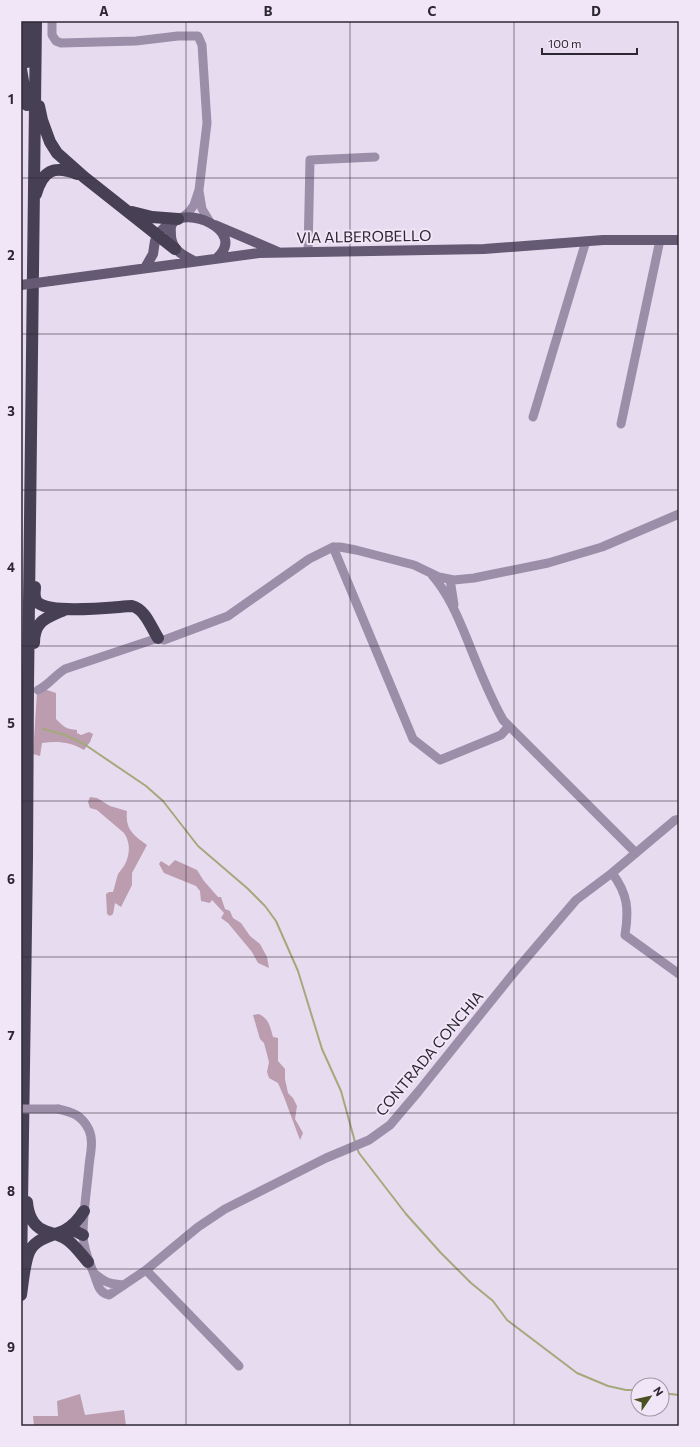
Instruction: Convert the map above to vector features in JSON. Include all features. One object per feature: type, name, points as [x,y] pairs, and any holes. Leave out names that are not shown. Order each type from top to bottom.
[{"type":"highway","points":[[21,654],[27,21]]},
{"type":"highway","points":[[33,688],[30,519],[34,81],[36,21]]},
{"type":"highway","points":[[21,69],[27,105]]},
{"type":"highway","points":[[34,81],[42,120],[50,142],[57,153],[84,177],[175,249]]},
{"type":"highway","points":[[34,203],[42,180],[54,169],[66,170],[84,177]]},
{"type":"highway","points":[[127,211],[152,217],[178,220]]},
{"type":"highway","points":[[30,519],[35,538],[34,596],[38,603],[47,607],[64,610],[132,606],[137,607],[163,642]]},
{"type":"highway","points":[[21,1274],[27,858],[34,633],[38,626],[48,617],[64,610]]},
{"type":"highway","points":[[23,1144],[28,1212],[33,1222],[43,1230],[63,1234],[75,1239],[83,1235]]},
{"type":"highway","points":[[21,1294],[28,1254],[35,1243],[63,1234],[79,1219],[84,1211]]},
{"type":"highway","points":[[63,1234],[88,1262]]},
{"type":"main road","points":[[145,268],[153,254],[157,235],[165,227],[178,220],[197,218],[280,252]]},
{"type":"main road","points":[[178,220],[171,227],[171,234],[175,249],[194,262]]},
{"type":"main road","points":[[213,224],[223,236],[226,244],[223,253],[217,258]]},
{"type":"main road","name":"VIA ALBEROBELLO","points":[[21,285],[259,252],[484,249],[602,240],[679,240]]},
{"type":"street","points":[[52,21],[52,35],[56,41],[61,43],[136,41],[178,36],[198,36],[202,45],[207,123],[198,190],[194,205],[189,212],[178,220]]},
{"type":"street","points":[[308,252],[310,160],[375,157]]},
{"type":"street","points":[[198,190],[202,209],[213,224]]},
{"type":"street","points":[[621,424],[660,240]]},
{"type":"street","points":[[534,418],[586,241]]},
{"type":"street","points":[[33,688],[45,687],[57,674],[65,669],[163,642],[228,616],[309,559],[333,547],[356,550],[414,565],[439,577],[448,579],[474,578],[548,563],[602,547],[679,514]]},
{"type":"street","points":[[333,547],[413,739],[440,760],[501,735],[509,726]]},
{"type":"street","points":[[430,573],[448,594]]},
{"type":"street","points":[[448,579],[444,582],[448,594],[494,704],[503,720],[636,853]]},
{"type":"street","points":[[448,594],[460,579]]},
{"type":"street","name":"CONTRADA CONCHIA","points":[[109,1295],[146,1270],[198,1226],[225,1209],[326,1158],[369,1140],[390,1125],[512,975],[576,900],[612,873],[679,818]]},
{"type":"street","points":[[612,873],[620,884],[626,901],[628,918],[625,935],[679,974]]},
{"type":"street","points":[[21,1109],[58,1109],[73,1112],[82,1120],[89,1130],[91,1142],[84,1211],[84,1247],[98,1287],[103,1293],[109,1295],[108,1288],[104,1282],[94,1273]]},
{"type":"street","points":[[146,1270],[239,1366]]},
{"type":"street","points":[[104,1282],[124,1285]]},
{"type":"shaded area","points":[[44,689],[56,693],[56,719],[61,724],[65,727],[77,730],[77,733],[81,735],[89,732],[93,734],[90,742],[84,750],[69,744],[48,742],[42,743],[40,756],[33,754],[37,692]]},
{"type":"shaded area","points":[[90,797],[97,798],[110,806],[127,811],[127,822],[131,831],[147,845],[132,873],[132,885],[121,907],[115,903],[113,914],[110,916],[107,914],[106,894],[113,892],[118,874],[128,858],[129,845],[124,833],[97,810],[90,808],[88,802]]},
{"type":"shaded area","points":[[175,860],[197,870],[204,881],[218,897],[221,897],[225,909],[230,911],[233,918],[241,923],[250,936],[260,944],[267,957],[269,968],[258,963],[252,952],[228,923],[221,918],[224,913],[212,900],[210,903],[201,901],[200,891],[196,886],[164,873],[159,864],[161,861],[169,866]]},
{"type":"shaded area","points":[[259,1014],[267,1021],[273,1037],[278,1038],[278,1061],[285,1069],[285,1079],[288,1093],[293,1098],[297,1106],[295,1119],[303,1133],[300,1140],[278,1083],[269,1078],[267,1072],[269,1062],[264,1043],[260,1039],[253,1015]]},
{"type":"shaded area","points":[[80,1394],[85,1415],[124,1410],[126,1426],[34,1426],[33,1416],[58,1416],[57,1401]]},
{"type":"waterway","points":[[43,729],[65,735],[84,744],[146,786],[163,801],[198,846],[247,888],[265,906],[276,921],[298,971],[322,1049],[341,1091],[355,1142]]},
{"type":"waterway","points":[[357,1148],[359,1153],[406,1214],[441,1253],[471,1283],[493,1301],[507,1320],[577,1373],[608,1386],[630,1390]]},
{"type":"waterway","points":[[670,1394],[679,1395]]}]
